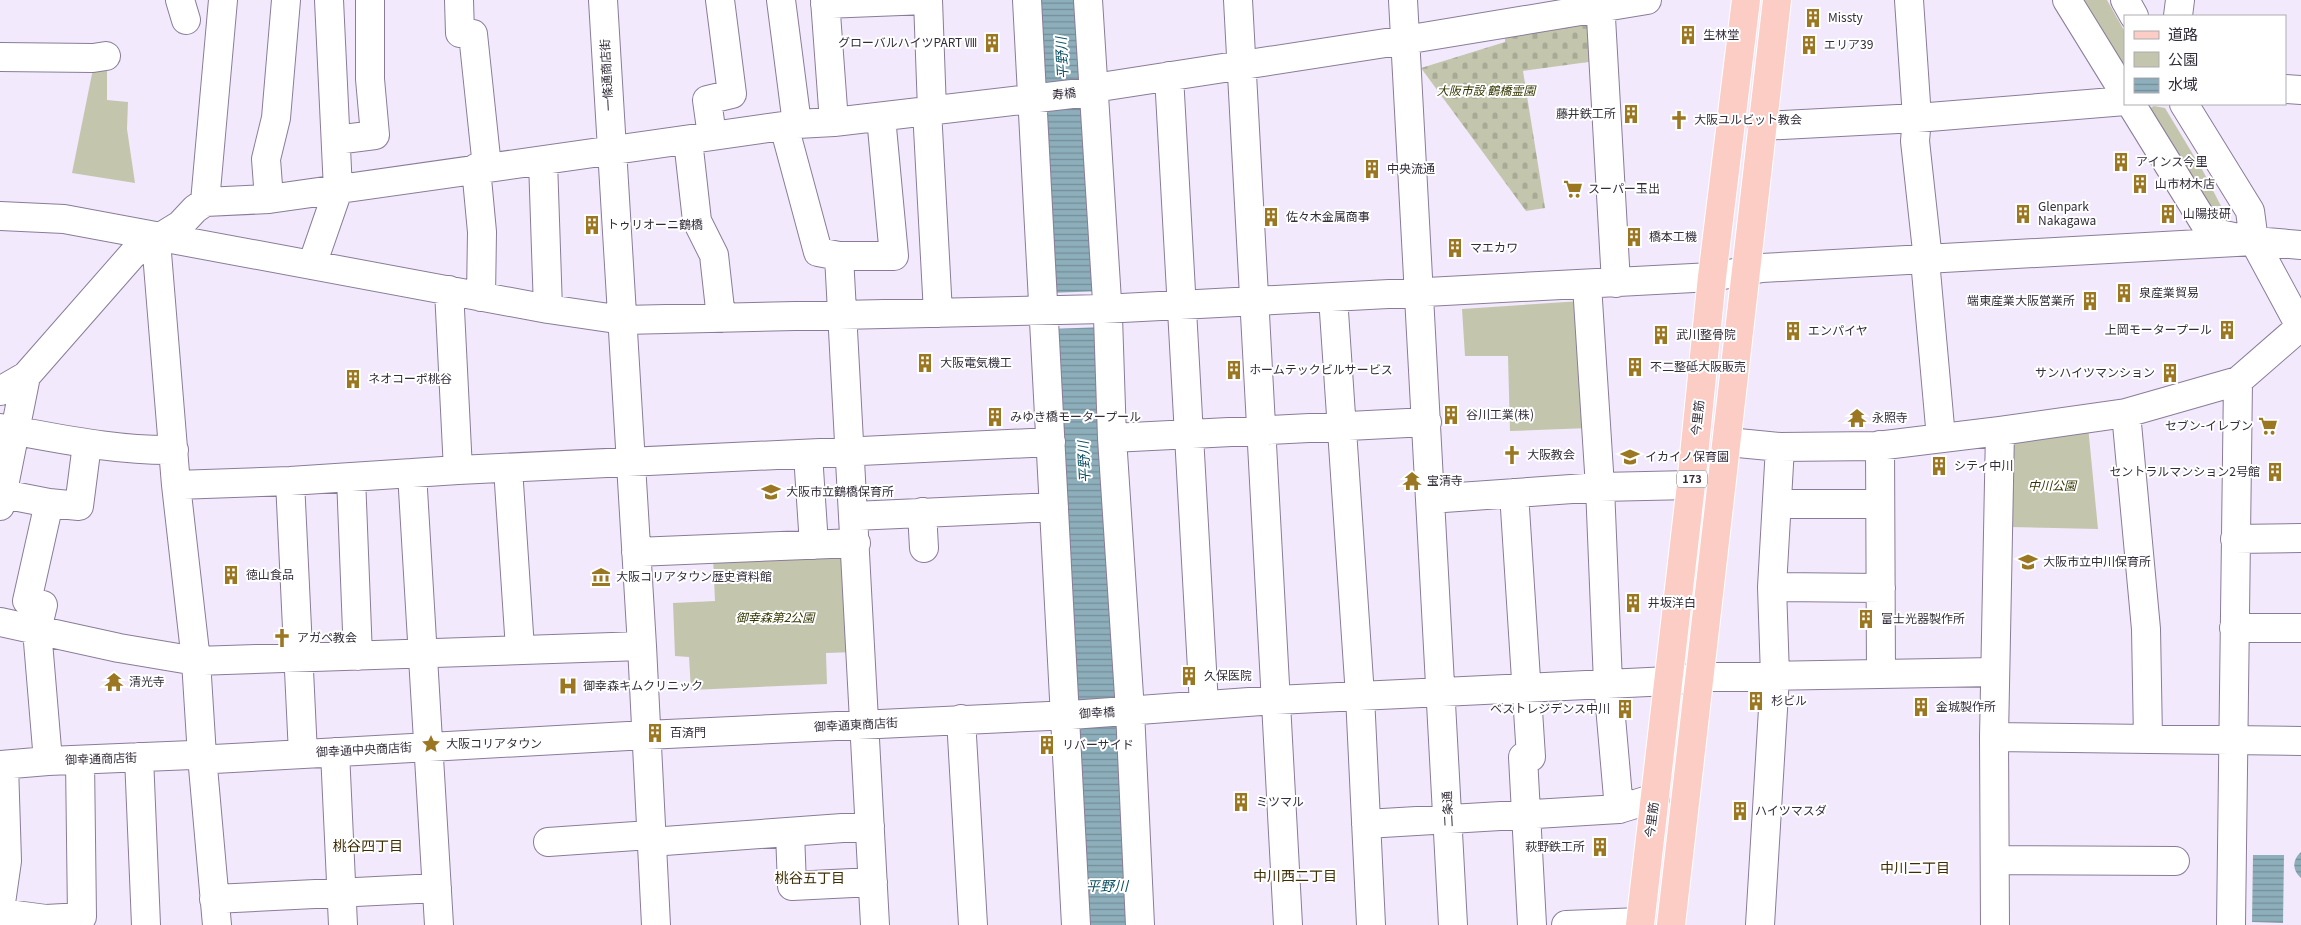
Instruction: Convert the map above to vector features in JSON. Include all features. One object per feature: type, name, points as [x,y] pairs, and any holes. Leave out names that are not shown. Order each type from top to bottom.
[{"type":"main road","name":"今里筋","points":[[1640,924],[1691,485],[1712,277],[1746,0]]},
{"type":"main road","name":"173","points":[[1671,925],[1728,442],[1777,0]]},
{"type":"street","points":[[87,444],[79,506],[2,500],[7,429],[26,376],[134,254],[180,225],[195,209],[205,202],[223,0]]},
{"type":"street","points":[[269,199],[266,159],[276,118],[286,0]]},
{"type":"street","points":[[312,265],[338,190],[329,0]]},
{"type":"street","points":[[336,140],[375,135],[370,79],[370,0]]},
{"type":"street","points":[[459,0],[460,33],[473,34],[482,168],[481,297]]},
{"type":"street","name":"一條通商店街","points":[[603,0],[642,646],[656,925]]},
{"type":"street","points":[[720,0],[732,94],[707,100],[700,138],[697,221],[714,255],[721,318]]},
{"type":"street","points":[[781,0],[791,125],[818,252],[840,256],[894,256],[881,117]]},
{"type":"street","points":[[834,122],[825,2],[927,0],[938,313]]},
{"type":"street","points":[[1027,0],[1035,97],[1047,310],[1054,507],[1068,715],[1076,925]]},
{"type":"street","points":[[1088,0],[1140,925]]},
{"type":"street","points":[[1238,0],[1288,925]]},
{"type":"street","name":"二条通","points":[[1403,0],[1449,819],[1453,925]]},
{"type":"street","name":"寿橋","points":[[205,202],[269,199],[791,125],[881,117],[1092,90],[1241,64],[1405,40],[1600,3],[1647,0]]},
{"type":"street","points":[[1910,0],[1917,118],[1915,141],[1941,438]]},
{"type":"street","points":[[2067,0],[2124,92]]},
{"type":"street","points":[[2125,0],[2133,15]]},
{"type":"street","points":[[2178,15],[2180,0]]},
{"type":"street","points":[[1600,3],[1616,283]]},
{"type":"street","points":[[0,57],[93,58],[106,56]]},
{"type":"street","points":[[1169,76],[1180,305],[1204,705]]},
{"type":"street","points":[[2286,89],[2301,90]]},
{"type":"street","points":[[1762,126],[1917,118],[2124,101]]},
{"type":"street","points":[[2132,105],[2210,232],[2254,241],[2301,245]]},
{"type":"street","points":[[1728,442],[1780,447],[1880,445],[2000,431],[2126,413],[2238,380],[2301,327],[2254,241],[2250,212],[2185,105]]},
{"type":"street","points":[[543,161],[548,309]]},
{"type":"street","points":[[0,216],[64,219],[481,297],[623,320],[1105,309],[1255,302],[1616,283],[1712,277],[1762,268],[2254,241]]},
{"type":"street","points":[[159,238],[157,253],[176,485],[196,661],[215,912],[342,892],[436,888]]},
{"type":"street","points":[[840,256],[875,925]]},
{"type":"street","points":[[1587,284],[1600,487],[1608,683],[1619,809]]},
{"type":"street","points":[[449,290],[458,470]]},
{"type":"street","points":[[1333,297],[1360,696],[1371,925]]},
{"type":"street","points":[[0,391],[9,384],[26,376]]},
{"type":"street","points":[[2231,925],[2238,380]]},
{"type":"street","points":[[2126,413],[2146,629],[2148,739]]},
{"type":"street","points":[[1112,438],[1427,422]]},
{"type":"street","points":[[7,429],[87,444],[143,450],[174,450]]},
{"type":"street","points":[[1995,925],[1994,737],[2000,431]]},
{"type":"street","points":[[176,485],[290,481],[458,470],[1051,442]]},
{"type":"street","points":[[1880,445],[1881,674]]},
{"type":"street","points":[[1760,925],[1775,676],[1772,587],[1780,447]]},
{"type":"street","points":[[808,454],[814,545]]},
{"type":"street","points":[[508,468],[520,649]]},
{"type":"street","points":[[412,473],[439,925]]},
{"type":"street","points":[[351,477],[358,656]]},
{"type":"street","points":[[290,481],[297,660],[303,754]]},
{"type":"street","points":[[1430,499],[1600,487],[1691,485]]},
{"type":"street","points":[[1514,493],[1531,757],[1523,757],[1532,925]]},
{"type":"street","points":[[48,761],[37,630],[43,605],[27,601],[49,503]]},
{"type":"street","points":[[1778,504],[1880,504]]},
{"type":"street","points":[[854,516],[1054,507]]},
{"type":"street","points":[[922,512],[924,548]]},
{"type":"street","points":[[2235,539],[2301,538]]},
{"type":"street","points":[[636,552],[856,543]]},
{"type":"street","points":[[1772,587],[1881,588]]},
{"type":"street","points":[[0,622],[196,661],[297,660],[520,649],[642,646]]},
{"type":"street","points":[[2234,628],[2301,628]]},
{"type":"street","name":"御幸橋","points":[[1068,715],[1276,700],[1527,689],[1669,681],[1700,677],[1995,672]]},
{"type":"street","name":"御幸通東商店街","points":[[646,735],[1068,715]]},
{"type":"street","points":[[961,719],[973,925]]},
{"type":"street","name":"御幸通中央商店街","points":[[202,756],[214,759],[646,735]]},
{"type":"street","points":[[1994,737],[2301,740]]},
{"type":"street","points":[[335,752],[343,925]]},
{"type":"street","name":"御幸通商店街","points":[[2,765],[48,761],[202,756]]},
{"type":"street","points":[[139,757],[146,925]]},
{"type":"street","points":[[2,765],[3,861],[0,911],[46,919],[82,917],[80,760]]},
{"type":"street","points":[[1366,824],[1619,809],[1655,798]]},
{"type":"street","points":[[548,842],[651,839],[870,826]]},
{"type":"street","points":[[790,832],[792,886],[873,882]]},
{"type":"street","points":[[1995,860],[2175,861]]},
{"type":"street","points":[[1566,925],[1640,924]]},
{"type":"green space","points":[[2077,0],[2107,0],[2124,30],[2124,73]]},
{"type":"green space","name":"大阪市設 鶴橋霊園","points":[[1593,17],[1596,61],[1523,71],[1545,208],[1526,211],[1421,68],[1505,42],[1505,30]]},
{"type":"green space","points":[[107,58],[107,100],[128,102],[127,129],[135,183],[72,173],[95,59]]},
{"type":"green space","points":[[2154,106],[2165,108],[2203,171],[2221,206],[2211,206],[2150,113],[2150,108]]},
{"type":"green space","points":[[1581,301],[1589,428],[1510,431],[1508,356],[1465,356],[1462,309]]},
{"type":"green space","name":"中川公園","points":[[2088,426],[2098,529],[2011,527],[2009,445],[2014,437]]},
{"type":"green space","name":"御幸森第2公園","points":[[851,552],[855,652],[826,653],[827,684],[691,690],[689,657],[675,656],[673,603],[715,601],[713,557]]},
{"type":"water","name":"平野川","points":[[1034,0],[1084,0],[1134,925],[1084,925]]},
{"type":"water","points":[[2301,852],[2301,878],[2296,872],[2294,865],[2296,858]]},
{"type":"water","points":[[2253,855],[2284,855],[2283,923],[2252,922]]},
{"type":"pier","points":[[1102,291],[1104,327],[1050,329],[1049,293]]},
{"type":"place","name":"Missty","points":[[1813,18]]},
{"type":"place","name":"生林堂","points":[[1688,35]]},
{"type":"place","name":"グローバルハイツPART Ⅷ","points":[[992,43]]},
{"type":"place","name":"エリア39","points":[[1809,45]]},
{"type":"place","name":"藤井鉄工所","points":[[1631,114]]},
{"type":"place","name":"大阪ユルビット教会","points":[[1679,120]]},
{"type":"place","name":"アインス今里","points":[[2121,162]]},
{"type":"place","name":"中央流通","points":[[1372,169]]},
{"type":"place","name":"山市材木店","points":[[2140,184]]},
{"type":"place","name":"スーパー玉出","points":[[1573,189]]},
{"type":"place","name":"Glenpark Nakagawa","points":[[2023,214]]},
{"type":"place","name":"山陽技研","points":[[2168,214]]},
{"type":"place","name":"佐々木金属商事","points":[[1271,217]]},
{"type":"place","name":"トゥリオーニ鶴橋","points":[[592,225]]},
{"type":"place","name":"橋本工機","points":[[1634,237]]},
{"type":"place","name":"マエカワ","points":[[1455,248]]},
{"type":"place","name":"泉産業貿易","points":[[2124,293]]},
{"type":"place","name":"端東産業大阪営業所","points":[[2090,301]]},
{"type":"place","name":"上岡モータープール","points":[[2227,330]]},
{"type":"place","name":"エンパイヤ","points":[[1793,331]]},
{"type":"place","name":"武川整骨院","points":[[1661,335]]},
{"type":"place","name":"大阪電気機工","points":[[925,363]]},
{"type":"place","name":"不二整砥大阪販売","points":[[1635,367]]},
{"type":"place","name":"ホームテックビルサービス","points":[[1234,370]]},
{"type":"place","name":"サンハイツマンション","points":[[2170,373]]},
{"type":"place","name":"ネオコーポ桃谷","points":[[353,379]]},
{"type":"place","name":"谷川工業(株)","points":[[1451,415]]},
{"type":"place","name":"みゆき橋モータープール","points":[[995,417]]},
{"type":"place","name":"永照寺","points":[[1857,418]]},
{"type":"place","name":"セブン-イレブン","points":[[2268,426]]},
{"type":"place","name":"大阪教会","points":[[1512,455]]},
{"type":"place","name":"イカイノ保育園","points":[[1630,457]]},
{"type":"place","name":"シティ中川","points":[[1939,466]]},
{"type":"place","name":"セントラルマンション2号館","points":[[2275,472]]},
{"type":"place","name":"宝清寺","points":[[1412,481]]},
{"type":"place","name":"大阪市立鶴橋保育所","points":[[771,492]]},
{"type":"place","name":"大阪市立中川保育所","points":[[2028,562]]},
{"type":"place","name":"徳山食品","points":[[231,575]]},
{"type":"place","name":"大阪コリアタウン歴史資料館","points":[[601,577]]},
{"type":"place","name":"井坂洋白","points":[[1633,603]]},
{"type":"place","name":"富士光器製作所","points":[[1866,619]]},
{"type":"place","name":"アガペ教会","points":[[282,638]]},
{"type":"place","name":"久保医院","points":[[1189,676]]},
{"type":"place","name":"清光寺","points":[[114,682]]},
{"type":"place","name":"御幸森キムクリニック","points":[[568,686]]},
{"type":"place","name":"杉ビル","points":[[1756,701]]},
{"type":"place","name":"金城製作所","points":[[1921,707]]},
{"type":"place","name":"ベストレジデンス中川","points":[[1625,709]]},
{"type":"place","name":"百済門","points":[[655,733]]},
{"type":"place","name":"大阪コリアタウン","points":[[431,744]]},
{"type":"place","name":"リバーサイド","points":[[1047,745]]},
{"type":"place","name":"ミツマル","points":[[1241,802]]},
{"type":"place","name":"ハイツマスダ","points":[[1740,811]]},
{"type":"place","name":"萩野鉄工所","points":[[1600,847]]},
{"type":"district","name":"桃谷四丁目","points":[[368,846]]},
{"type":"district","name":"中川二丁目","points":[[1915,868]]},
{"type":"district","name":"中川西二丁目","points":[[1295,876]]},
{"type":"district","name":"桃谷五丁目","points":[[810,878]]}]
